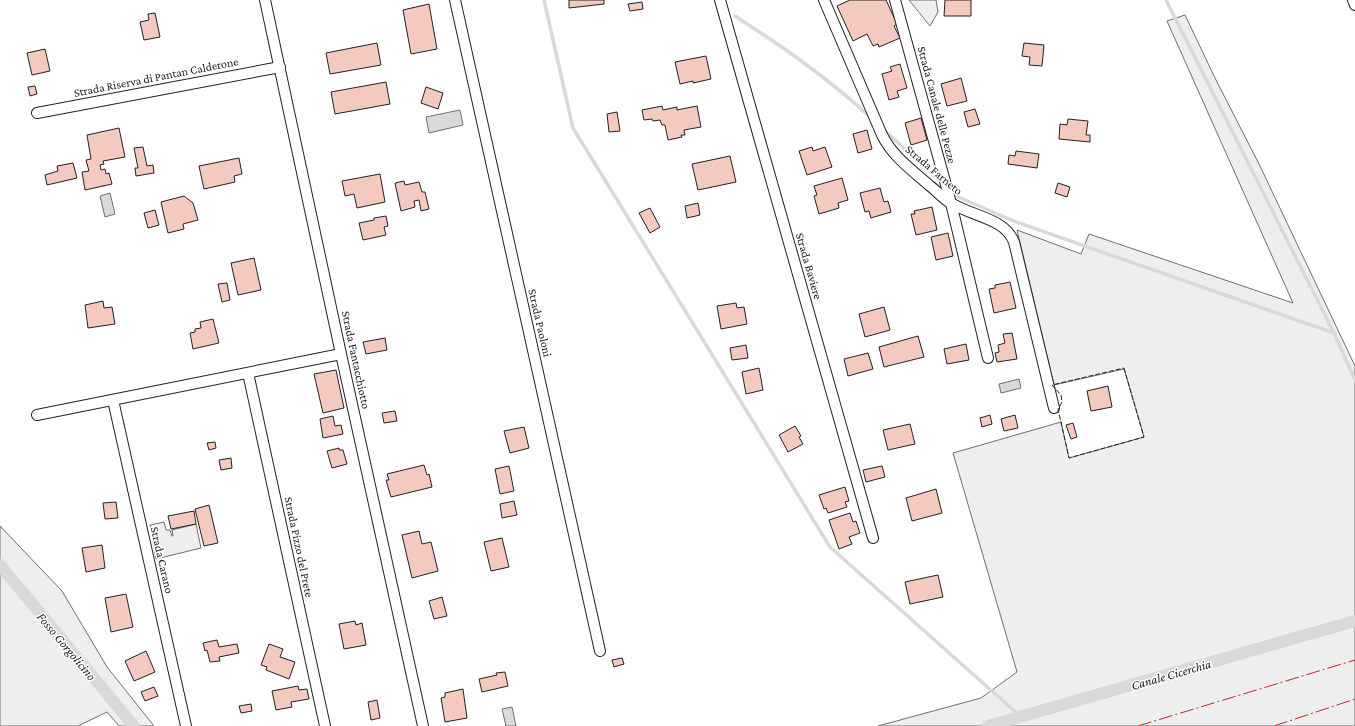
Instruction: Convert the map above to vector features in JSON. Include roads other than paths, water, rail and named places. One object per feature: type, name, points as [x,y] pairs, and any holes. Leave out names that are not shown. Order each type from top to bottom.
[{"type":"street","name":"Strada Fantacchiotto","points":[[265,0],[423,726]]},
{"type":"street","name":"Strada Paoloni","points":[[455,0],[600,651]]},
{"type":"street","name":"Strada Baviere","points":[[720,0],[873,538]]},
{"type":"street","name":"Strada Farneto","points":[[824,0],[880,130],[890,149],[896,156],[951,203],[1000,225],[1007,229],[1012,237],[1054,408]]},
{"type":"street","name":"Strada Canale delle Pezze","points":[[895,0],[951,203],[988,358]]},
{"type":"street","points":[[1353,0],[1355,5]]},
{"type":"street","name":"Strada Riserva di Pantan Calderone","points":[[37,113],[280,67]]},
{"type":"street","points":[[36,416],[341,354]]},
{"type":"street","name":"Strada Pizzo del Prete","points":[[248,373],[325,726]]},
{"type":"street","name":"Strada Carano","points":[[113,400],[186,726]]},
{"type":"waterway","points":[[544,0],[573,128],[830,547],[1020,716]]},
{"type":"waterway","points":[[1166,0],[1334,333],[1355,380]]},
{"type":"waterway","points":[[735,16],[805,64],[838,89],[870,117]]},
{"type":"waterway","points":[[882,128],[942,183]]},
{"type":"waterway","points":[[951,192],[956,196],[1016,222],[1334,333]]},
{"type":"waterway","name":"Fosso Gorgolicino","points":[[0,565],[134,726]]},
{"type":"waterway","name":"Canale Cicerchia","points":[[988,726],[1355,621]]}]
